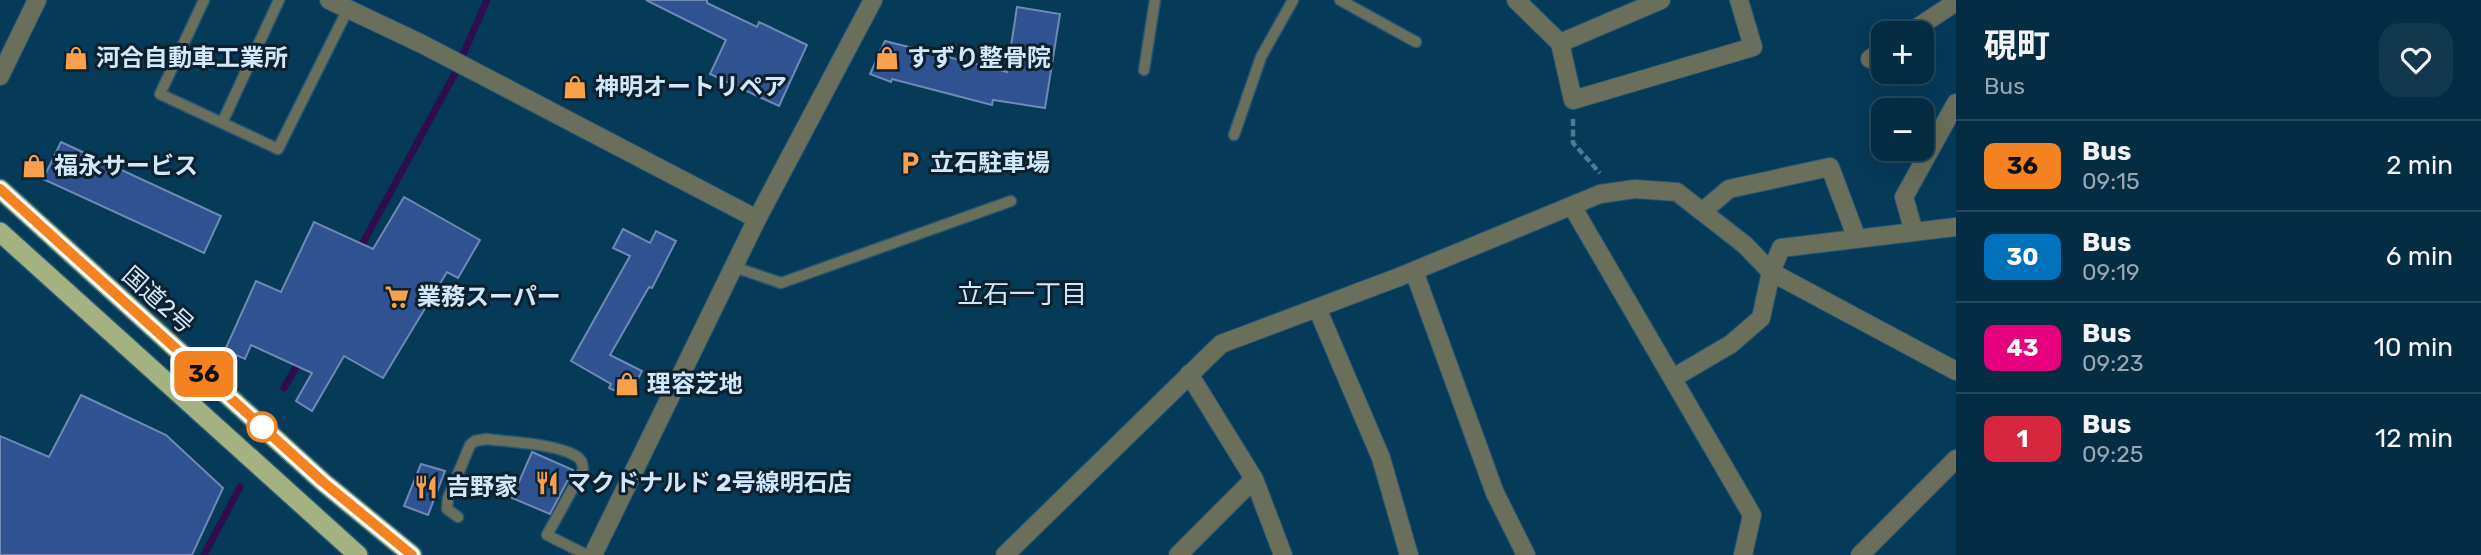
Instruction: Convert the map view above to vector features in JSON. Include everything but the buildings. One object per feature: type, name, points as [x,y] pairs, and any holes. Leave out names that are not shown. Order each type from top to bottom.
[{"type":"highway","name":"国道2号","points":[[0,189],[323,482],[412,555]]},
{"type":"highway","points":[[0,232],[358,555]]},
{"type":"street","points":[[0,76],[37,0]]},
{"type":"street","points":[[329,0],[459,63],[757,219]]},
{"type":"street","points":[[593,555],[757,219],[873,0]]},
{"type":"street","points":[[1516,0],[1560,43],[1573,100],[1753,47],[1739,0]]},
{"type":"street","points":[[1560,43],[1641,3],[1661,0]]},
{"type":"street","points":[[1927,21],[1956,2]]},
{"type":"street","points":[[1914,232],[1904,197],[1956,103]]},
{"type":"street","points":[[1703,211],[1729,188],[1830,167],[1857,239]]},
{"type":"street","points":[[1005,555],[1221,344],[1414,271],[1600,194],[1635,189],[1677,192],[1745,245],[1771,272],[1956,371]]},
{"type":"street","points":[[1572,206],[1752,515],[1743,555]]},
{"type":"street","points":[[1672,378],[1731,344],[1761,318],[1771,272],[1782,248],[1956,227]]},
{"type":"street","points":[[1414,271],[1495,493],[1527,555]]},
{"type":"street","points":[[1317,308],[1381,458],[1409,555]]},
{"type":"street","points":[[1189,374],[1254,479],[1283,555]]},
{"type":"street","points":[[1860,555],[1956,459]]},
{"type":"street","points":[[1178,555],[1254,479]]},
{"type":"lane","points":[[204,0],[160,94],[278,149],[348,9]]},
{"type":"lane","points":[[222,123],[279,0]]},
{"type":"lane","points":[[1144,70],[1155,0]]},
{"type":"lane","points":[[1234,135],[1261,57],[1293,0]]},
{"type":"lane","points":[[1340,0],[1416,41]]},
{"type":"lane","points":[[734,267],[781,283],[1011,201]]},
{"type":"lane","points":[[458,517],[447,509],[448,498],[470,445],[475,441],[486,439],[561,449],[578,456],[583,462],[583,470],[547,535],[587,555]]},
{"type":"path","points":[[1573,100],[1573,142],[1616,192]]},
{"type":"waterway","points":[[358,252],[453,77],[487,0]]},
{"type":"waterway","points":[[284,388],[301,358]]},
{"type":"waterway","points":[[204,555],[240,487]]},
{"type":"bus line","name":"36","points":[[0,189],[323,482],[412,555]]},
{"type":"place","name":"河合自動車工業所","points":[[76,58]]},
{"type":"place","name":"すずり整骨院","points":[[887,58]]},
{"type":"place","name":"神明オートリペア","points":[[575,87]]},
{"type":"place","name":"立石駐車場","points":[[910,163]]},
{"type":"place","name":"福永サービス","points":[[34,166]]},
{"type":"place","name":"業務スーパー","points":[[397,297]]},
{"type":"place","name":"理容芝地","points":[[627,384]]},
{"type":"place","name":"マクドナルド 2号線明石店","points":[[547,483]]},
{"type":"place","name":"吉野家","points":[[426,487]]},
{"type":"district","name":"立石一丁目","points":[[1022,294]]}]
